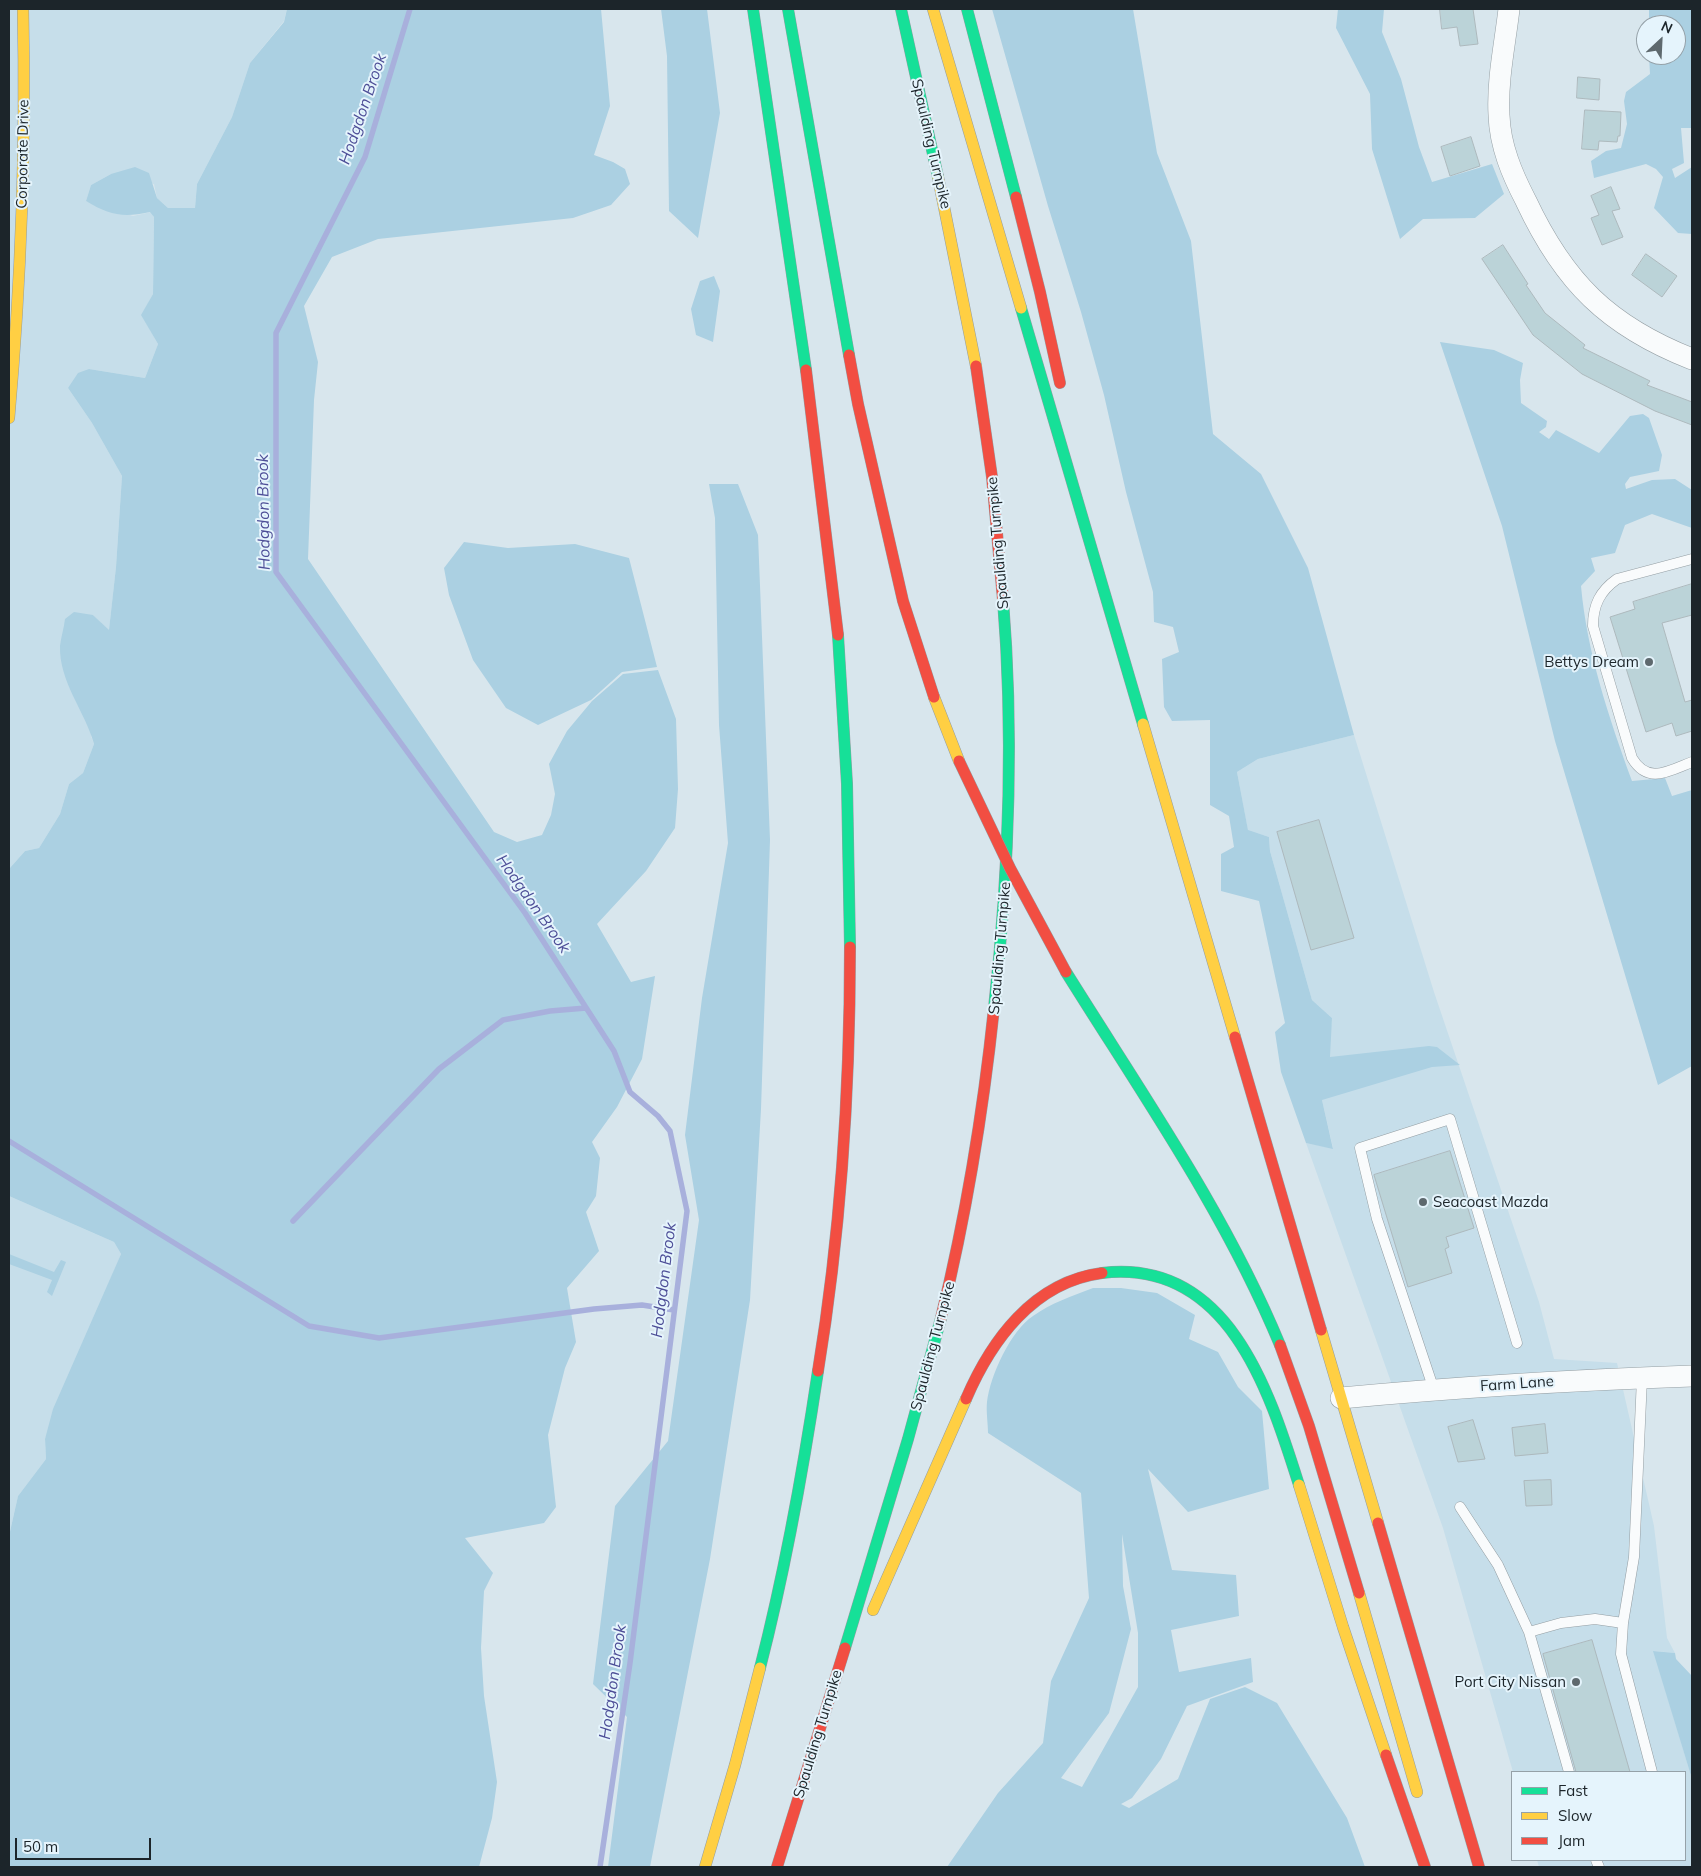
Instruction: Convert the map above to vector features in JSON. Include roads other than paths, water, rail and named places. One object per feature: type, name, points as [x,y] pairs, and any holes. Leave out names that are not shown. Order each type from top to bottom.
[{"type":"main road","name":"Corporate Drive","points":[[9,418],[17,331],[22,234],[24,138],[23,9]]},
{"type":"main road","points":[[705,1867],[736,1763],[766,1643],[783,1567],[806,1444],[822,1342],[835,1234],[849,1036],[850,832],[843,698],[837,630],[824,507],[807,376],[754,9]]},
{"type":"main road","points":[[788,9],[860,413],[903,601],[931,690],[958,761],[1024,898],[1066,972],[1208,1198],[1240,1257],[1269,1318],[1293,1379],[1309,1428],[1420,1802]]},
{"type":"main road","name":"Spaulding Turnpike","points":[[777,1867],[901,1463],[953,1270],[978,1139],[986,1083],[1002,940],[1007,875],[1009,806],[1007,673],[1000,548],[992,472],[960,275],[901,9]]},
{"type":"main road","points":[[933,9],[1479,1867]]},
{"type":"main road","points":[[967,9],[1040,292],[1062,390]]},
{"type":"main road","points":[[1077,458],[1116,634]]},
{"type":"main road","points":[[866,1624],[978,1372],[988,1353],[1010,1323],[1042,1295],[1081,1277],[1124,1272],[1145,1274],[1186,1288],[1220,1315],[1237,1337],[1256,1369],[1276,1416],[1355,1668],[1425,1867]]},
{"type":"main road","points":[[818,1732],[858,1642]]},
{"type":"street","points":[[1509,9],[1499,87],[1498,114],[1507,160],[1535,220],[1552,252],[1568,274],[1608,313],[1643,337],[1692,359]]},
{"type":"street","name":"Farm Lane","points":[[1341,1398],[1434,1390],[1692,1376]]},
{"type":"lane","points":[[1692,559],[1617,579],[1602,593],[1593,614],[1593,626],[1632,758],[1637,766],[1648,774],[1658,774],[1692,762]]},
{"type":"lane","points":[[1434,1390],[1377,1220],[1360,1148],[1450,1119],[1517,1343]]},
{"type":"lane","points":[[1642,1378],[1634,1557],[1623,1622],[1621,1654],[1652,1771]]},
{"type":"lane","points":[[1460,1507],[1498,1565],[1528,1632],[1570,1771]]},
{"type":"lane","points":[[1528,1632],[1560,1623],[1595,1619],[1623,1622]]},
{"type":"waterway","name":"Hodgdon Brook","points":[[410,9],[365,157],[276,333],[276,572],[525,913],[614,1051],[630,1092],[658,1116],[670,1131],[687,1211],[630,1663],[600,1867]]},
{"type":"waterway","points":[[293,1221],[439,1069],[503,1020],[550,1011],[586,1008]]},
{"type":"waterway","points":[[9,1141],[309,1326],[379,1338],[594,1309],[642,1305],[674,1310]]},
{"type":"place","name":"Bettys Dream","points":[[1649,662]]},
{"type":"place","name":"Seacoast Mazda","points":[[1423,1202]]},
{"type":"place","name":"Port City Nissan","points":[[1576,1682]]}]
